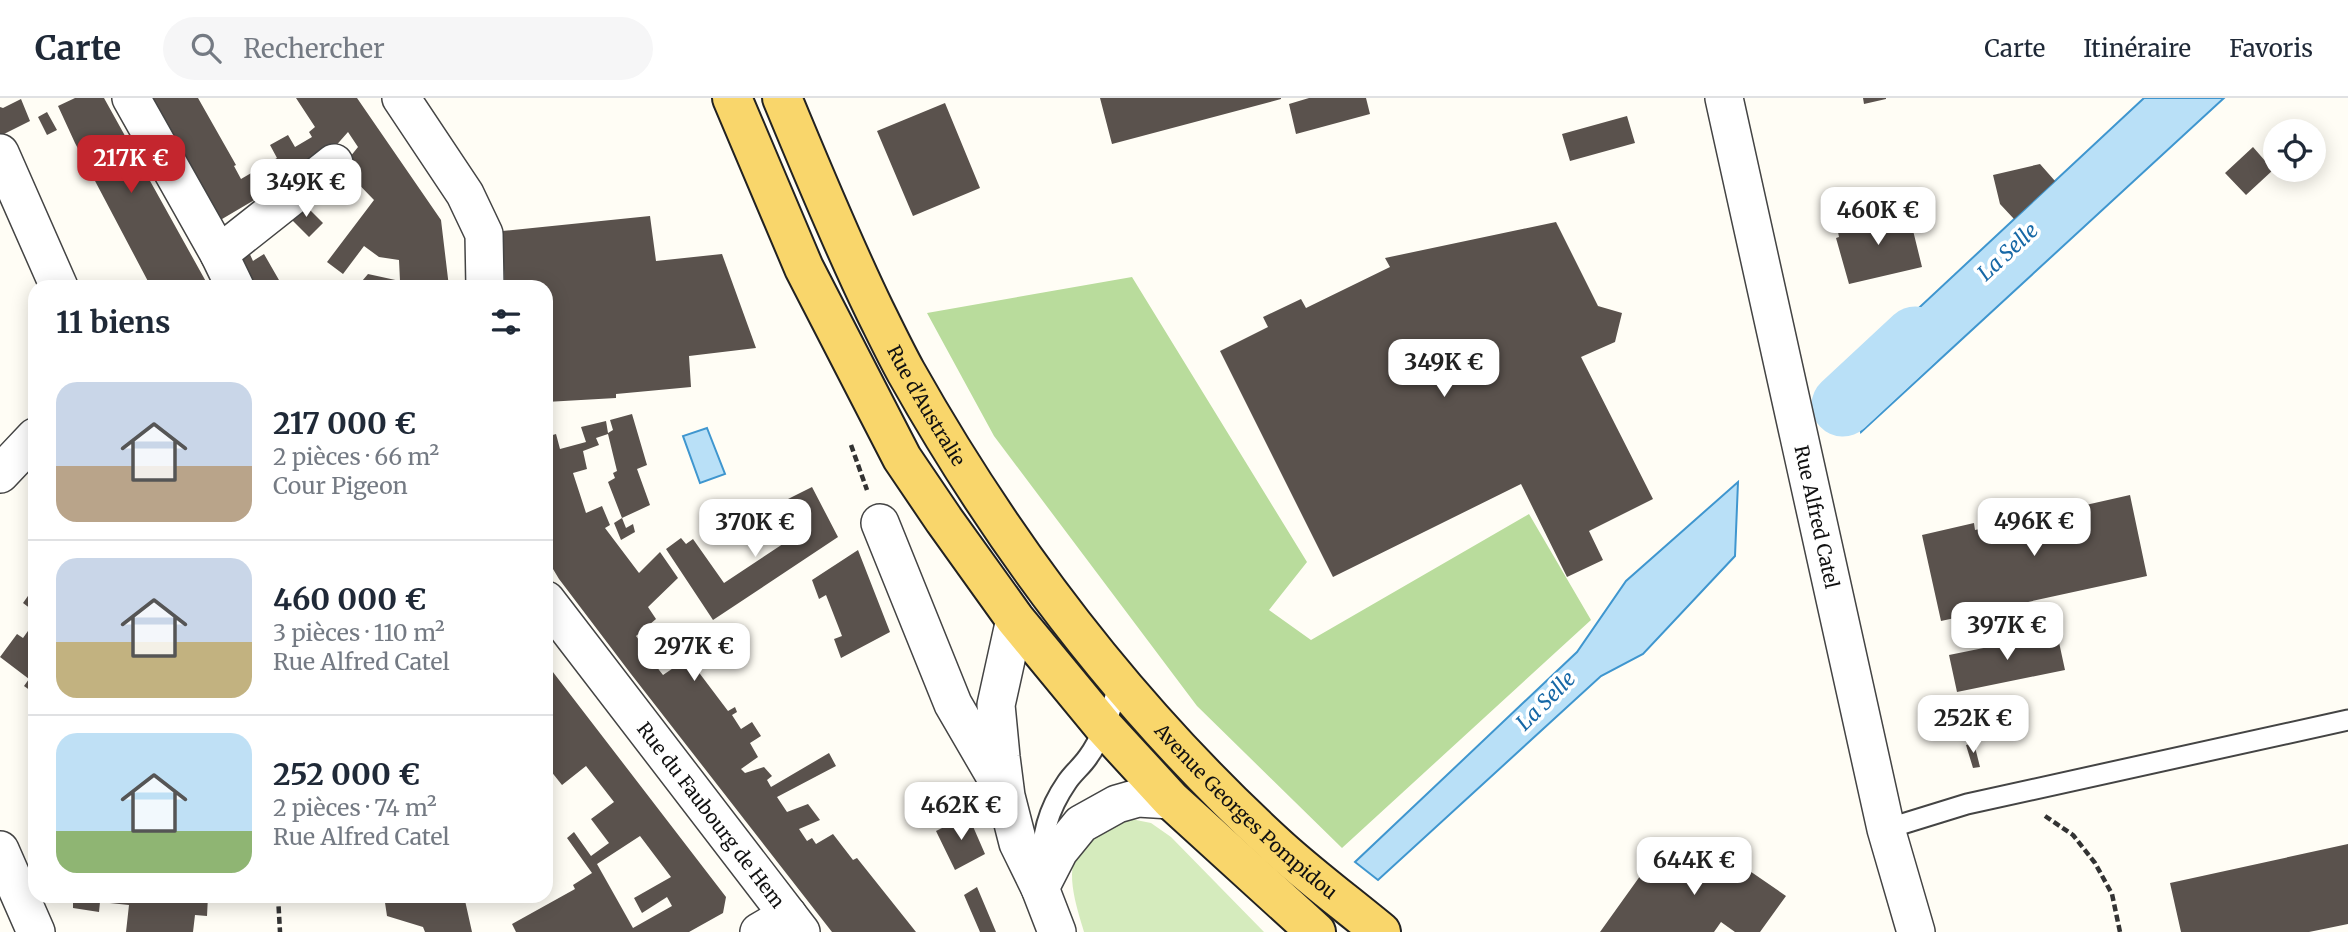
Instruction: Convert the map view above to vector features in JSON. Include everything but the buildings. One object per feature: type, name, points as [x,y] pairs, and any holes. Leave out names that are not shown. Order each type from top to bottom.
[{"type":"main road","points":[[732,98],[804,268],[902,458],[1015,619],[1104,727],[1171,800],[1316,932]]},
{"type":"main road","name":"Rue d'Australie","points":[[782,98],[839,235],[905,371],[996,519],[1062,613],[1120,682]]},
{"type":"main road","name":"Avenue Georges Pompidou","points":[[1120,682],[1197,767],[1280,849],[1381,932]]},
{"type":"street","points":[[131,98],[232,280]]},
{"type":"street","points":[[401,98],[465,194],[484,234],[485,280]]},
{"type":"street","name":"Rue Alfred Catel","points":[[1724,98],[1886,829],[1916,932]]},
{"type":"street","points":[[0,153],[56,280]]},
{"type":"street","points":[[219,254],[334,163]]},
{"type":"street","points":[[0,474],[28,444]]},
{"type":"street","points":[[880,523],[953,704],[1006,796]]},
{"type":"street","name":"Rue du Faubourg de Hem","points":[[553,610],[782,926]]},
{"type":"street","points":[[1015,619],[996,705],[1006,796],[1018,843],[1057,932]]},
{"type":"street","points":[[1040,888],[1059,851],[1081,824],[1117,804],[1138,798],[1171,800]]},
{"type":"street","points":[[0,850],[36,932]]},
{"type":"lane","points":[[1040,888],[1041,846],[1049,812],[1068,781],[1088,757],[1104,727],[1120,682]]},
{"type":"lane","points":[[1886,829],[1967,804],[2348,720]]},
{"type":"path","points":[[2012,794],[2073,835],[2095,863],[2112,894],[2120,932]]},
{"type":"path","points":[[278,903],[280,932]]},
{"type":"green space","points":[[1132,277],[1307,562],[1269,610],[1311,640],[1529,514],[1591,620],[1342,848],[1197,706],[994,436],[927,313]]},
{"type":"green space","points":[[1126,818],[1151,823],[1171,837],[1264,932],[1084,932],[1073,887],[1073,863],[1077,853],[1093,836]]},
{"type":"water","points":[[2144,98],[2224,98],[1861,432],[1848,374]]},
{"type":"water","points":[[707,428],[725,474],[700,483],[683,436]]},
{"type":"water","points":[[1738,482],[1735,556],[1643,654],[1601,676],[1378,880],[1355,862],[1577,652],[1626,581]]},
{"type":"waterway","name":"La Selle","points":[[1843,405],[1915,338]]}]
